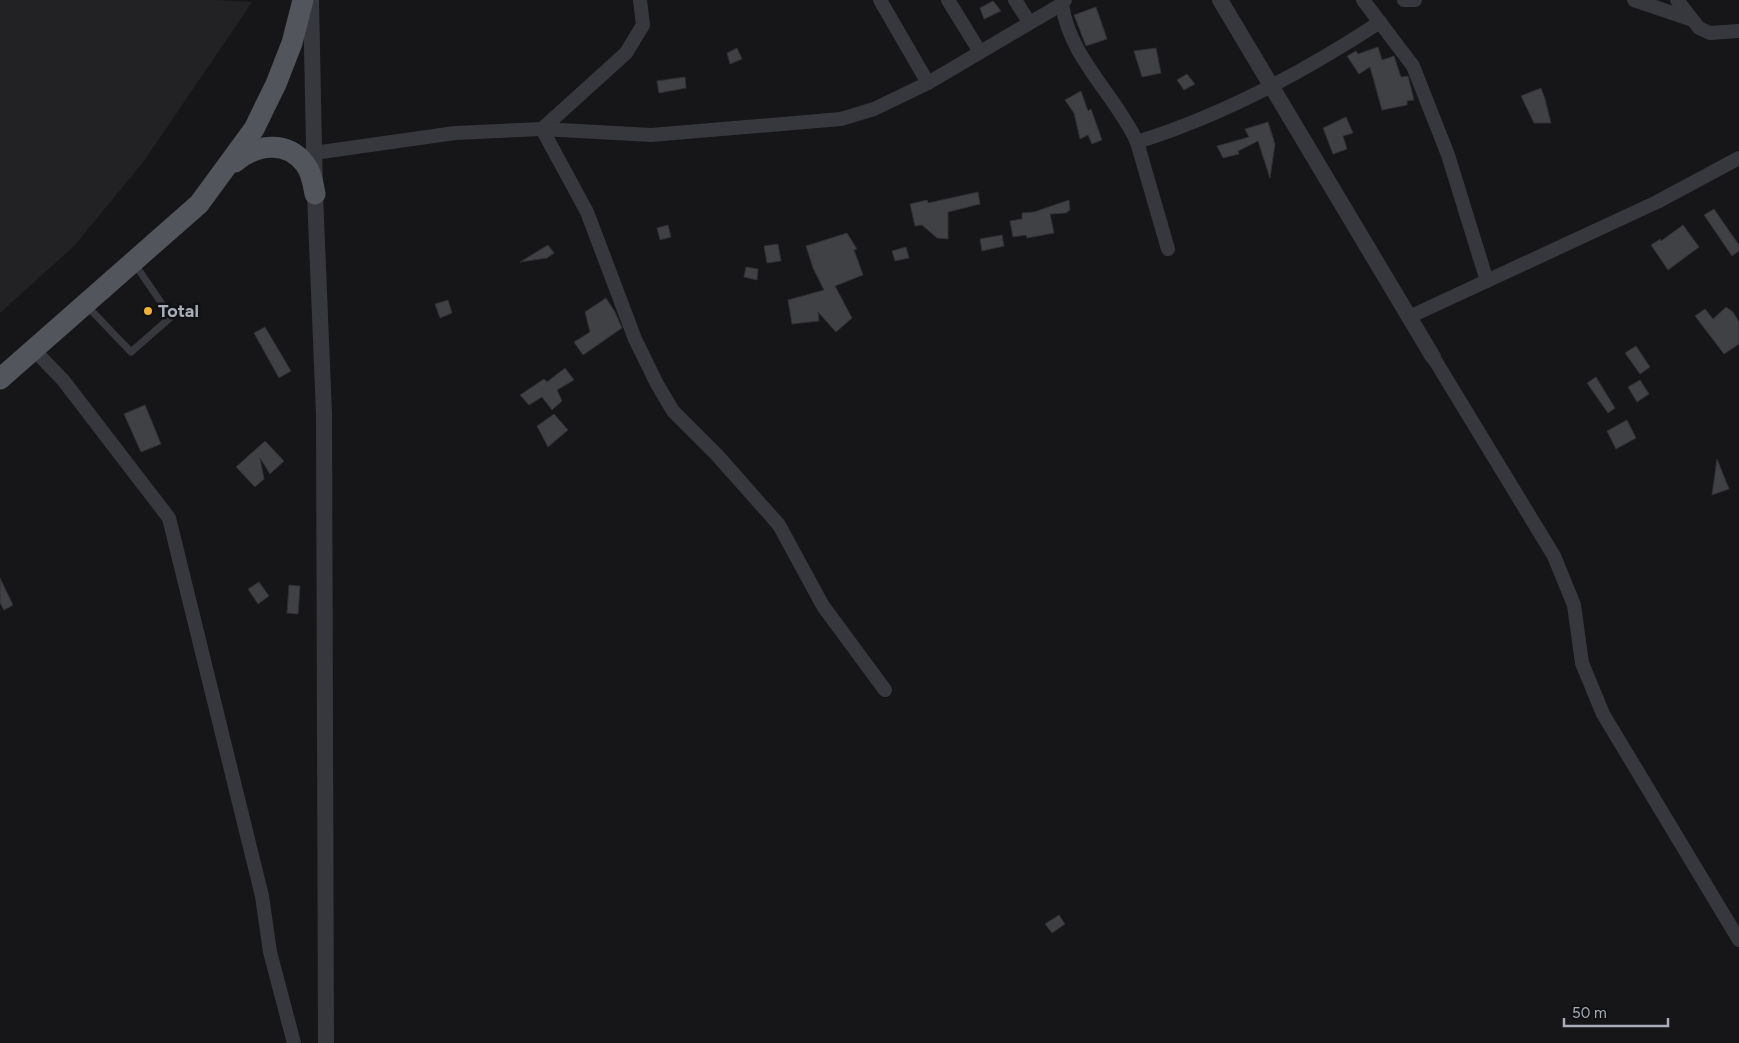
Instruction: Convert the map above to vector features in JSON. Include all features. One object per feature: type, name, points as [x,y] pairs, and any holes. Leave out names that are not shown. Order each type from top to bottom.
[{"type":"main road","points":[[0,379],[200,204],[254,129],[276,84],[292,43],[303,0]]},
{"type":"main road","points":[[224,172],[254,149],[268,146],[282,148],[295,154],[305,164],[311,176],[315,194]]},
{"type":"street","points":[[311,0],[315,194],[324,414],[326,1043]]},
{"type":"street","points":[[542,129],[626,53],[643,25],[640,0]]},
{"type":"street","points":[[880,0],[928,82]]},
{"type":"street","points":[[948,0],[980,52]]},
{"type":"street","points":[[1015,0],[1029,22]]},
{"type":"street","points":[[1220,0],[1554,556],[1574,605],[1582,663],[1603,714],[1739,940]]},
{"type":"street","points":[[1363,0],[1413,66],[1450,161],[1487,281]]},
{"type":"street","points":[[1404,0],[1415,0]]},
{"type":"street","points":[[1634,0],[1690,18]]},
{"type":"street","points":[[1677,0],[1698,28],[1710,33],[1739,30]]},
{"type":"street","points":[[314,153],[455,133],[542,129],[650,135],[841,119],[874,109],[928,82],[1063,2],[1074,42],[1082,59],[1123,115],[1137,142],[1168,250]]},
{"type":"street","points":[[1137,142],[1176,130],[1272,87],[1328,57],[1380,22]]},
{"type":"street","points":[[542,129],[587,212],[635,339],[656,384],[673,411],[717,455],[779,525],[823,606],[884,690]]},
{"type":"street","points":[[1409,317],[1657,202],[1739,158]]},
{"type":"street","points":[[34,350],[63,380],[170,518],[262,896],[270,952],[294,1043]]},
{"type":"lane","points":[[86,305],[131,352],[171,317],[134,262]]},
{"type":"shaded area","points":[[0,0],[214,0],[252,2],[144,161],[74,246],[0,313]]},
{"type":"building","points":[[993,1],[1001,11],[984,19],[980,8]]},
{"type":"building","points":[[1096,7],[1107,39],[1086,46],[1074,15]]},
{"type":"building","points":[[1378,47],[1382,60],[1394,56],[1401,77],[1408,76],[1414,100],[1407,101],[1407,105],[1382,110],[1370,67],[1359,74],[1347,56],[1356,51],[1358,54]]},
{"type":"building","points":[[737,48],[742,59],[730,64],[727,53]]},
{"type":"building","points":[[1156,48],[1161,73],[1142,77],[1134,51]]},
{"type":"building","points":[[1187,74],[1195,84],[1184,90],[1177,80]]},
{"type":"building","points":[[685,77],[686,88],[659,93],[657,81]]},
{"type":"building","points":[[1541,88],[1551,123],[1534,123],[1521,96]]},
{"type":"building","points":[[1081,91],[1088,111],[1091,109],[1102,140],[1092,144],[1088,135],[1080,139],[1074,113],[1065,100]]},
{"type":"building","points":[[1346,117],[1353,133],[1343,136],[1347,149],[1333,154],[1323,128]]},
{"type":"building","points":[[1268,122],[1275,144],[1270,178],[1258,141],[1238,151],[1239,154],[1223,158],[1217,146],[1249,137],[1245,129]]},
{"type":"building","points":[[978,192],[980,204],[948,212],[948,239],[937,238],[922,225],[915,226],[910,204],[927,200],[928,203]]},
{"type":"building","points":[[1069,200],[1070,210],[1066,213],[1050,214],[1054,233],[1027,238],[1026,235],[1013,237],[1010,221],[1022,219],[1022,213],[1034,212]]},
{"type":"building","points":[[1714,209],[1739,245],[1739,251],[1732,256],[1704,215]]},
{"type":"building","points":[[668,225],[671,237],[660,240],[657,228]]},
{"type":"building","points":[[1683,225],[1699,247],[1668,270],[1651,245],[1660,239],[1661,241]]},
{"type":"building","points":[[847,233],[857,249],[854,250],[863,275],[835,286],[852,318],[836,332],[818,312],[819,321],[792,324],[788,300],[824,290],[813,268],[806,246]]},
{"type":"building","points":[[1002,235],[1004,246],[982,251],[980,239]]},
{"type":"building","points":[[778,244],[781,261],[767,263],[764,246]]},
{"type":"building","points":[[548,245],[554,253],[547,258],[520,262]]},
{"type":"building","points":[[906,247],[909,258],[895,261],[892,251]]},
{"type":"building","points":[[746,267],[758,269],[757,280],[744,277]]},
{"type":"building","points":[[606,298],[622,328],[583,355],[574,342],[590,332],[585,312]]},
{"type":"building","points":[[448,300],[452,313],[440,318],[435,304]]},
{"type":"building","points":[[1726,307],[1733,312],[1739,322],[1739,344],[1724,354],[1695,316],[1705,309],[1713,319]]},
{"type":"building","points":[[265,327],[291,371],[279,378],[254,333]]},
{"type":"building","points":[[1636,346],[1650,367],[1640,374],[1625,353]]},
{"type":"building","points":[[565,368],[574,380],[557,390],[562,401],[552,410],[542,397],[529,405],[520,395],[544,379],[547,382]]},
{"type":"building","points":[[1596,377],[1615,408],[1608,413],[1587,383]]},
{"type":"building","points":[[1640,380],[1649,394],[1637,402],[1628,387]]},
{"type":"building","points":[[145,405],[161,444],[141,452],[124,414]]},
{"type":"building","points":[[554,414],[568,430],[548,447],[537,426]]},
{"type":"building","points":[[1627,420],[1636,438],[1616,449],[1607,431]]},
{"type":"building","points":[[265,441],[284,461],[270,474],[260,458],[264,479],[255,487],[236,467]]},
{"type":"building","points":[[1717,459],[1729,489],[1712,495]]},
{"type":"building","points":[[0,578],[13,605],[4,610],[0,603]]},
{"type":"building","points":[[259,582],[269,596],[258,604],[248,589]]},
{"type":"building","points":[[289,585],[300,586],[298,614],[287,613]]},
{"type":"building","points":[[1059,915],[1065,924],[1052,933],[1045,924]]},
{"type":"place","name":"Total","points":[[148,311]]}]
